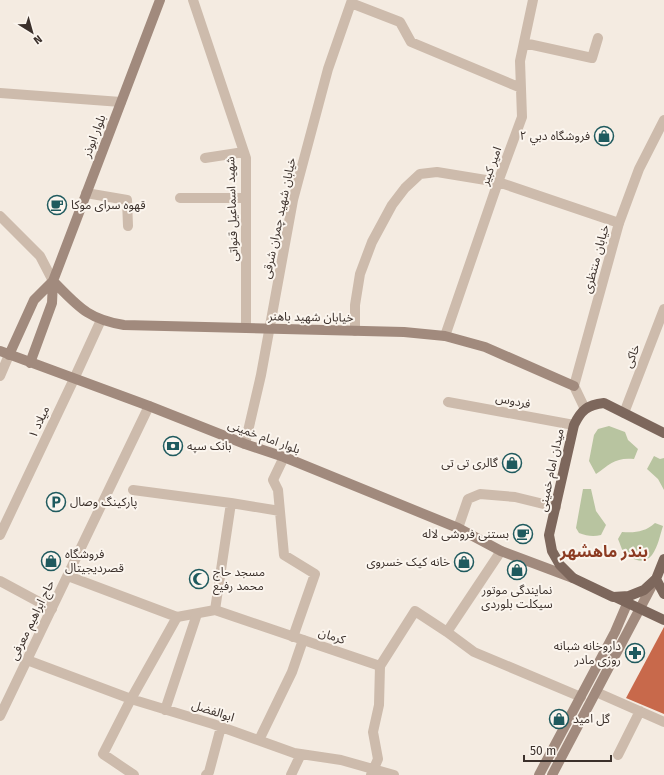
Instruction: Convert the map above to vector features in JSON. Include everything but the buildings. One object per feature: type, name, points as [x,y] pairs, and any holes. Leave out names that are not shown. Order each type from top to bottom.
[{"type":"main road","name":"بلوار ابوذر","points":[[53,281],[160,0]]},
{"type":"main road","name":"خیابان شهید باهنر","points":[[53,281],[80,308],[93,317],[108,323],[124,325],[404,332],[445,336],[485,347],[574,386]]},
{"type":"main road","points":[[5,353],[34,300],[53,281]]},
{"type":"main road","points":[[30,363],[52,303],[53,281]]},
{"type":"main road","name":"بلوار امام خمینی","points":[[5,353],[149,406],[245,444],[284,457],[458,528],[503,552],[573,578]]},
{"type":"main road","points":[[585,409],[594,404],[604,403],[664,433]]},
{"type":"main road","name":"میدان امام خمینی","points":[[585,409],[578,416],[574,425],[549,535],[552,551],[560,565],[573,578],[613,596],[629,596],[644,590],[656,579],[664,559]]},
{"type":"main road","points":[[656,579],[664,594]]},
{"type":"main road","points":[[552,775],[656,579]]},
{"type":"main road","points":[[613,596],[664,620]]},
{"type":"main road","points":[[539,775],[615,632],[628,604]]},
{"type":"street","name":"شهید اسماعیل قنواتی","points":[[193,0],[246,158],[246,328]]},
{"type":"street","name":"امیر کبیر","points":[[445,336],[522,117],[520,61],[533,0]]},
{"type":"street","points":[[351,2],[400,22],[411,42],[521,88]]},
{"type":"street","name":"خیابان شهید چمران شرقی","points":[[245,444],[261,375],[293,200],[328,69],[351,2]]},
{"type":"street","points":[[524,43],[592,58],[598,38]]},
{"type":"street","points":[[0,93],[121,102]]},
{"type":"street","name":"خیابان منتظری","points":[[574,386],[619,223],[639,170],[664,120]]},
{"type":"street","points":[[205,158],[244,152]]},
{"type":"street","points":[[354,331],[356,297],[360,274],[365,258],[380,226],[405,188],[420,174],[437,172],[498,182],[619,223]]},
{"type":"street","points":[[86,193],[127,200],[128,226]]},
{"type":"street","points":[[180,198],[246,198]]},
{"type":"street","points":[[0,216],[40,256],[53,281]]},
{"type":"street","name":"خاکی","points":[[624,413],[664,309]]},
{"type":"street","name":"میلاد ۱","points":[[0,535],[74,379],[100,320]]},
{"type":"street","points":[[0,376],[5,353]]},
{"type":"street","points":[[574,386],[585,409]]},
{"type":"street","name":"فردوس","points":[[448,402],[574,425]]},
{"type":"street","name":"حاج ابراهیم معرفی","points":[[0,716],[149,406]]},
{"type":"street","points":[[284,457],[273,480],[278,490],[284,555],[315,574],[293,637]]},
{"type":"street","points":[[133,490],[280,511]]},
{"type":"street","points":[[458,528],[468,499],[480,494],[515,497],[556,507]]},
{"type":"street","points":[[68,576],[178,617],[215,610],[231,503]]},
{"type":"street","points":[[447,632],[503,552]]},
{"type":"street","points":[[0,581],[52,609]]},
{"type":"street","name":"کرمان","points":[[215,610],[380,666]]},
{"type":"street","points":[[372,772],[378,759],[373,732],[379,705],[380,666],[415,611],[474,652],[581,697]]},
{"type":"street","points":[[165,710],[197,614]]},
{"type":"street","points":[[134,775],[103,754],[131,699],[178,617]]},
{"type":"street","points":[[259,740],[292,672],[303,640]]},
{"type":"street","name":"ابوالفضل","points":[[27,660],[131,699],[222,727],[294,753],[341,760],[372,772],[394,775]]},
{"type":"street","points":[[596,692],[664,722]]},
{"type":"street","points":[[618,755],[640,711]]},
{"type":"street","points":[[206,775],[209,772],[222,727]]},
{"type":"street","points":[[291,775],[301,754]]},
{"type":"green space","points":[[609,426],[625,432],[628,440],[638,449],[634,459],[618,460],[609,464],[596,474],[589,461],[594,435],[598,429]]},
{"type":"green space","points":[[654,456],[660,459],[664,458],[664,490],[658,479],[647,469]]},
{"type":"green space","points":[[583,489],[591,489],[596,511],[606,525],[601,535],[585,535],[579,533],[576,528]]},
{"type":"green space","points":[[655,523],[663,526],[659,541],[652,555],[641,561],[629,557],[623,551],[618,539],[622,532],[640,531]]},
{"type":"place","name":"فروشگاه دبي ٢","points":[[604,136]]},
{"type":"place","name":"قهوه سرای موکا","points":[[57,205]]},
{"type":"place","name":"بانک سپه","points":[[173,446]]},
{"type":"place","name":"گالری تی تی","points":[[512,463]]},
{"type":"place","name":"پارکینگ وصال","points":[[56,502]]},
{"type":"place","name":"بستنی فروشی لاله","points":[[523,534]]},
{"type":"place","name":"فروشگاه قصردیجیتال","points":[[51,561]]},
{"type":"place","name":"خانه کیک خسروی","points":[[464,562]]},
{"type":"place","name":"نمایندگی موتور سیکلت بلوردی","points":[[517,570]]},
{"type":"place","name":"مسجد حاج محمد رفیع","points":[[199,579]]},
{"type":"place","name":"داروخانه شبانه روزی مادر","points":[[635,653]]},
{"type":"place","name":"گل امید","points":[[559,719]]},
{"type":"district","name":"بندر ماهشهر","points":[[604,551]]}]
